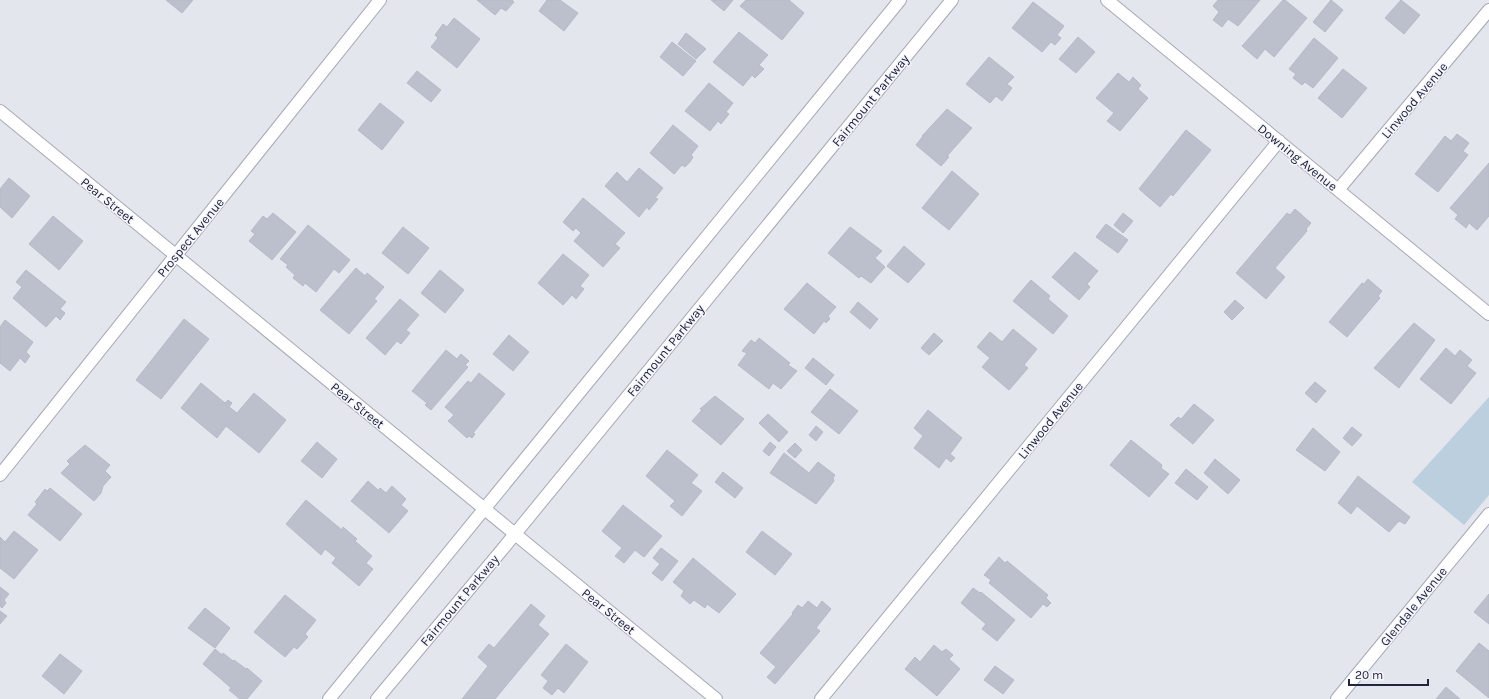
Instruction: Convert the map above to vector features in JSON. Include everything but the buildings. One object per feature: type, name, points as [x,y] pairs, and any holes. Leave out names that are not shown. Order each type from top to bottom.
[{"type":"street","name":"Prospect Avenue","points":[[0,475],[380,0]]},
{"type":"street","points":[[329,699],[485,510],[900,0]]},
{"type":"street","name":"Fairmount Parkway","points":[[377,699],[515,534],[952,0]]},
{"type":"street","name":"Downing Avenue","points":[[1107,0],[1489,314]]},
{"type":"street","name":"Linwood Avenue","points":[[1338,190],[1489,10]]},
{"type":"street","name":"Pear Street","points":[[0,111],[716,699]]},
{"type":"street","name":"Linwood Avenue","points":[[820,699],[1279,142]]},
{"type":"street","name":"Glendale Avenue","points":[[1337,699],[1489,514]]},
{"type":"shaded area","points":[[1489,397],[1489,495],[1464,525],[1412,482]]}]
